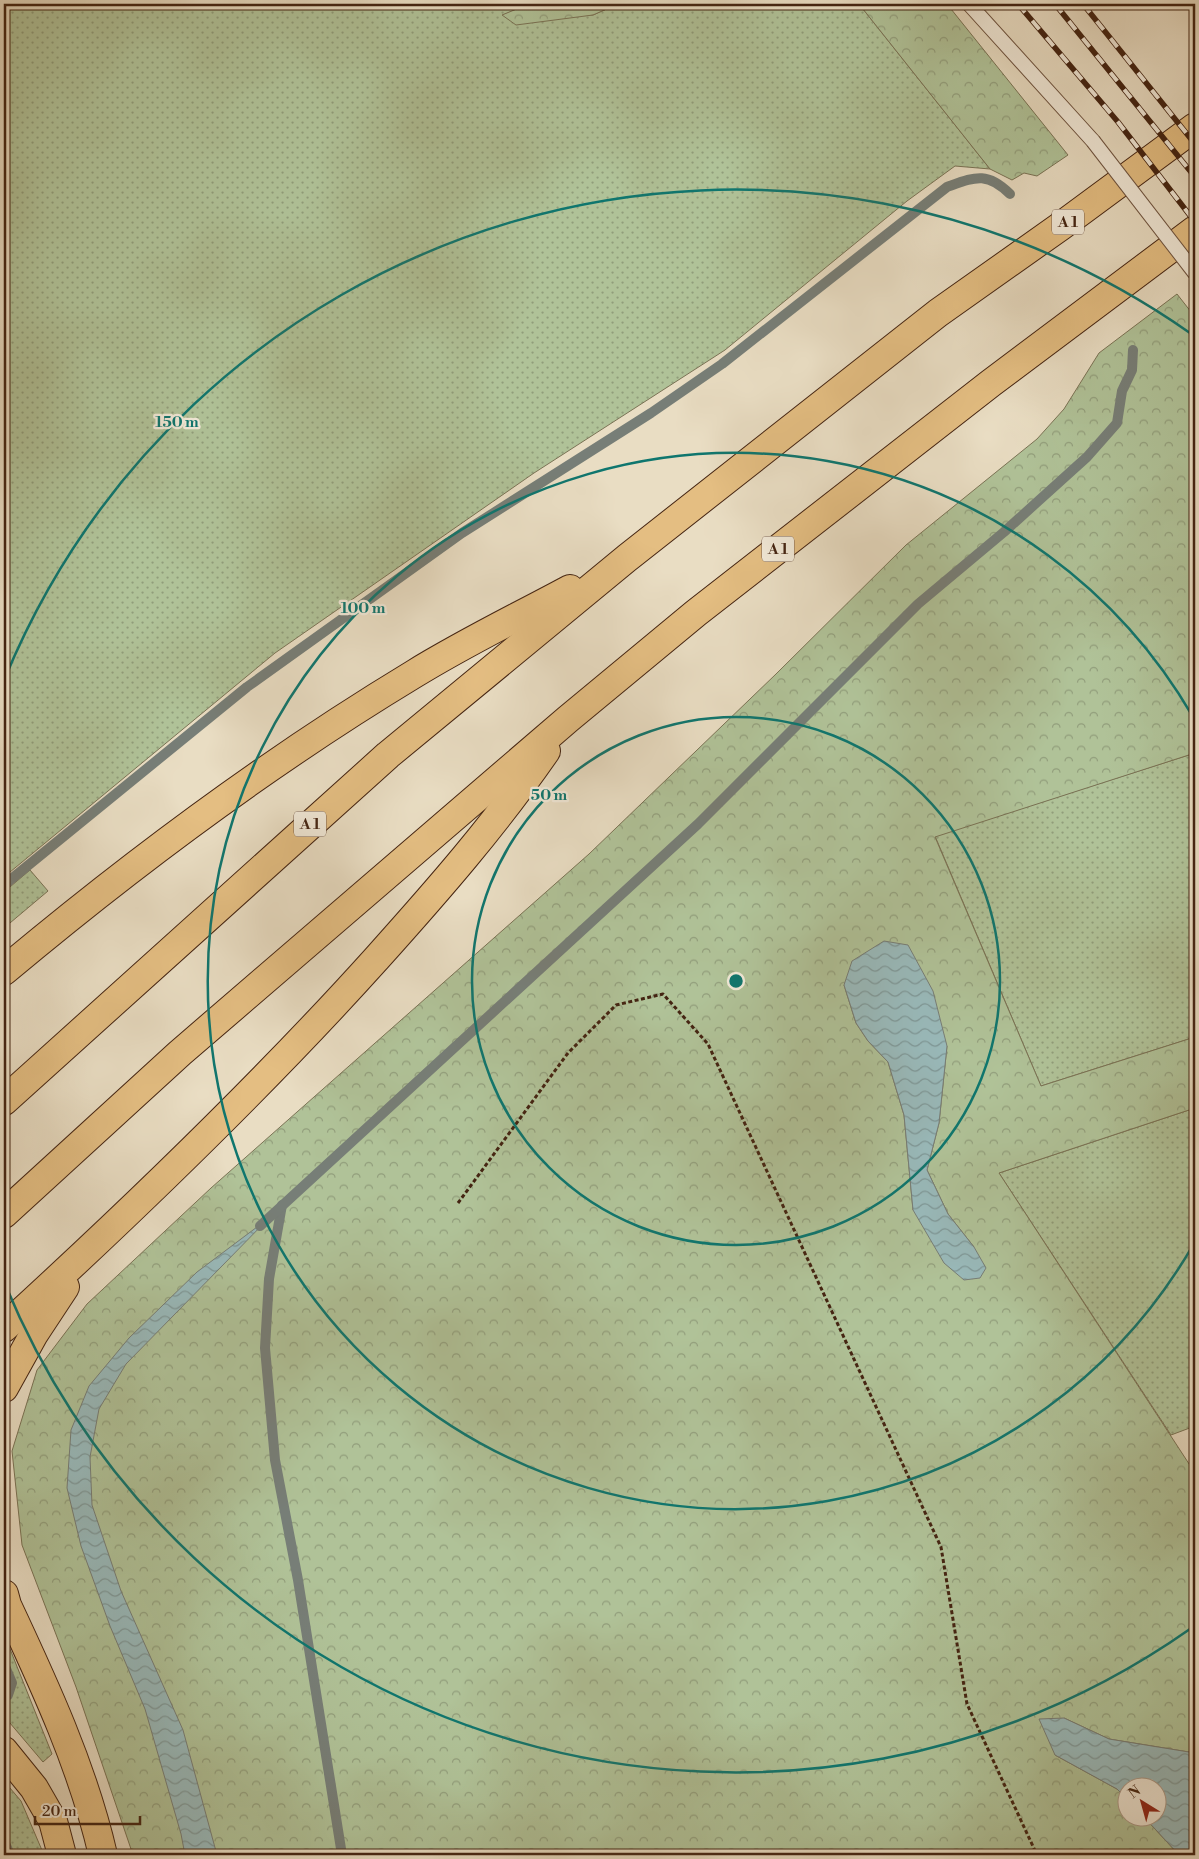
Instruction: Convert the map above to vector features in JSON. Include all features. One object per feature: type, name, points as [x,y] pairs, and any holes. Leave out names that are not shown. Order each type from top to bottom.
[{"type":"highway","name":"A 1","points":[[4,1101],[388,755],[626,558],[938,313],[1061,226],[1195,127]]},
{"type":"highway","name":"A 1","points":[[4,1214],[180,1053],[568,719],[696,613],[983,389],[1195,230]]},
{"type":"highway","points":[[4,972],[134,866],[313,738],[415,673],[626,558]]},
{"type":"highway","points":[[4,1328],[88,1252],[304,1039],[467,857],[514,796],[568,719]]},
{"type":"highway","points":[[4,1388],[34,1334],[88,1252]]},
{"type":"highway","points":[[4,1594],[76,1763],[103,1855]]},
{"type":"highway","points":[[4,1752],[34,1788],[53,1822],[62,1855]]},
{"type":"lane","points":[[969,4],[1093,141],[1195,274]]},
{"type":"path","points":[[458,1202],[568,1053],[616,1004],[663,994],[708,1044],[941,1547],[967,1704],[1037,1855]]},
{"type":"green space","points":[[4,4],[529,4],[503,15],[593,15],[618,4],[859,4],[990,169],[955,166],[907,201],[725,350],[534,473],[275,653],[4,877]]},
{"type":"green space","points":[[529,4],[618,4],[593,15],[516,25],[502,15]]},
{"type":"green space","points":[[859,4],[947,4],[1068,155],[1037,176],[1024,173],[1012,180],[990,169]]},
{"type":"green space","points":[[1177,294],[1195,317],[1195,753],[935,837],[1041,1086],[1195,1037],[1195,1108],[999,1173],[1195,1473],[1195,1753],[1109,1739],[1064,1718],[1055,1755],[1116,1788],[1116,1826],[1152,1826],[1179,1855],[133,1855],[76,1687],[22,1545],[12,1451],[37,1370],[87,1304],[211,1188],[589,854],[776,674],[906,545],[1037,439],[1064,409],[1099,353]],"holes":[[[844,985],[947,1046],[939,1123],[927,1170],[948,1214],[974,1247],[913,1210],[904,1115],[888,1062],[868,1041],[856,1023]]]},
{"type":"green space","points":[[1195,753],[1195,1037],[1041,1086],[935,836]]},
{"type":"green space","points":[[30,870],[48,891],[4,928],[4,892]]},
{"type":"green space","points":[[1195,1108],[1195,1426],[1171,1435],[999,1173]]},
{"type":"green space","points":[[4,1634],[52,1754],[43,1762],[4,1716]]},
{"type":"green space","points":[[4,1781],[21,1801],[44,1855],[4,1855]]},
{"type":"water","points":[[884,941],[908,945],[933,991],[947,1046],[939,1123],[927,1170],[948,1214],[974,1247],[986,1268],[980,1278],[964,1280],[944,1263],[913,1210],[904,1115],[888,1062],[868,1041],[856,1023],[844,985],[852,961]]},
{"type":"water","points":[[269,1218],[126,1364],[99,1409],[90,1457],[92,1505],[121,1591],[183,1730],[217,1855],[185,1855],[181,1834],[145,1709],[110,1626],[81,1546],[67,1488],[71,1430],[89,1386],[129,1338],[197,1272]]},
{"type":"water","points":[[1064,1718],[1109,1739],[1195,1753],[1195,1855],[1179,1855],[1152,1826],[1166,1826],[1166,1776],[1116,1776],[1116,1788],[1055,1755],[1039,1719]]},
{"type":"waterway","points":[[4,885],[247,687],[462,533],[651,413],[722,364],[947,187],[980,178],[994,182],[1010,194]]},
{"type":"waterway","points":[[260,1226],[698,824],[918,604],[1004,532],[1087,457],[1117,423],[1122,391],[1132,370],[1133,350]]},
{"type":"waterway","points":[[282,1205],[269,1279],[265,1348],[275,1460],[298,1580],[342,1855]]},
{"type":"waterway","points":[[4,1664],[12,1683],[8,1695],[4,1694]]},
{"type":"waterway","points":[[4,1841],[10,1855]]},
{"type":"railway","points":[[1018,4],[1118,122],[1195,222]]},
{"type":"railway","points":[[1055,4],[1195,177]]},
{"type":"railway","points":[[1083,4],[1195,144]]}]
